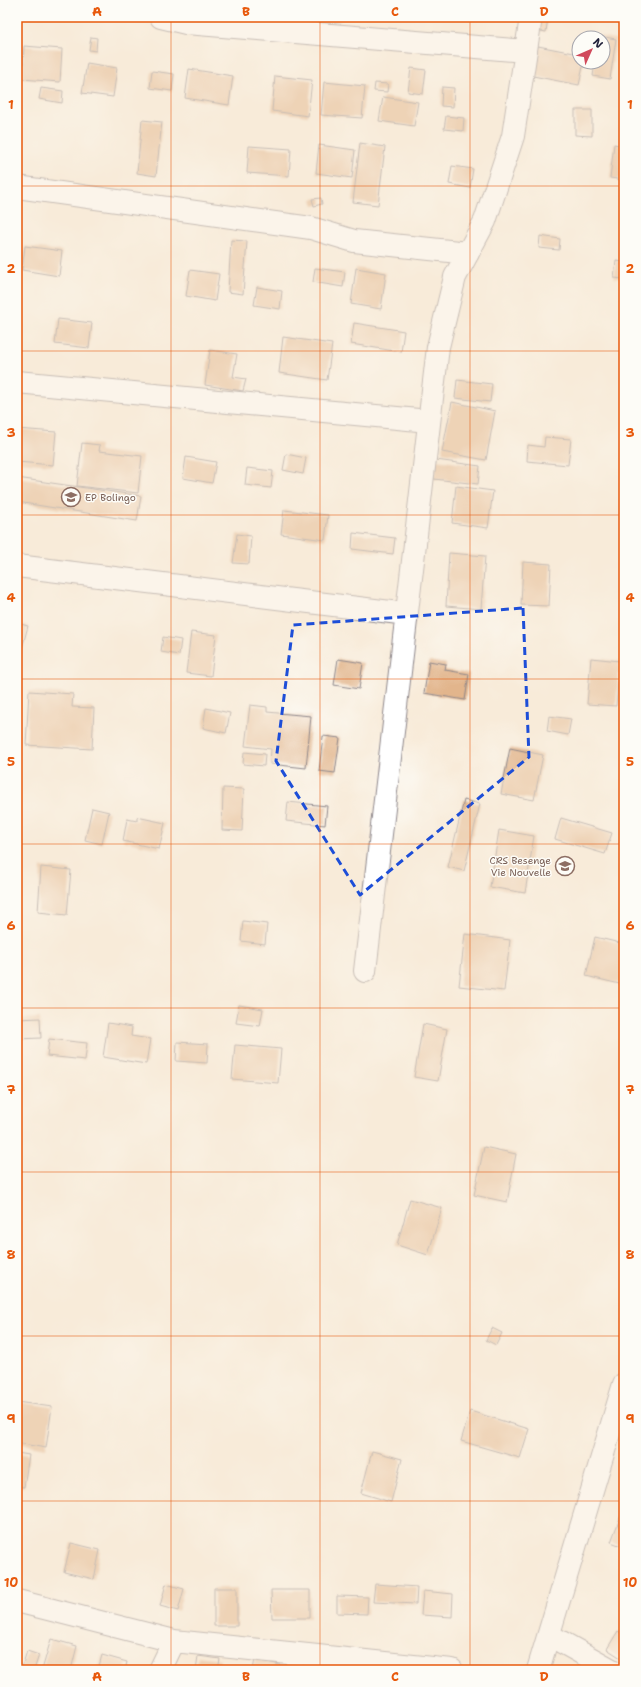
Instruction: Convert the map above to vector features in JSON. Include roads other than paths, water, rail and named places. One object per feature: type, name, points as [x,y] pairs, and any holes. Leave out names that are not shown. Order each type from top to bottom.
[{"type":"street","points":[[161,17],[186,23],[526,51]]},
{"type":"street","points":[[365,971],[438,347],[455,277],[485,220],[513,136],[531,17]]},
{"type":"street","points":[[17,187],[311,228],[354,241],[468,252]]},
{"type":"street","points":[[17,382],[429,421]]},
{"type":"street","points":[[17,566],[407,614]]},
{"type":"street","points":[[538,1670],[624,1384]]},
{"type":"street","points":[[17,1601],[174,1641],[321,1663],[452,1670]]},
{"type":"street","points":[[549,1635],[607,1670]]},
{"type":"street","points":[[160,1670],[174,1641]]},
{"type":"place","name":"EP Bolingo","points":[[71,497]]},
{"type":"place","name":"CRS Besenge Vie Nouvelle","points":[[565,866]]}]
